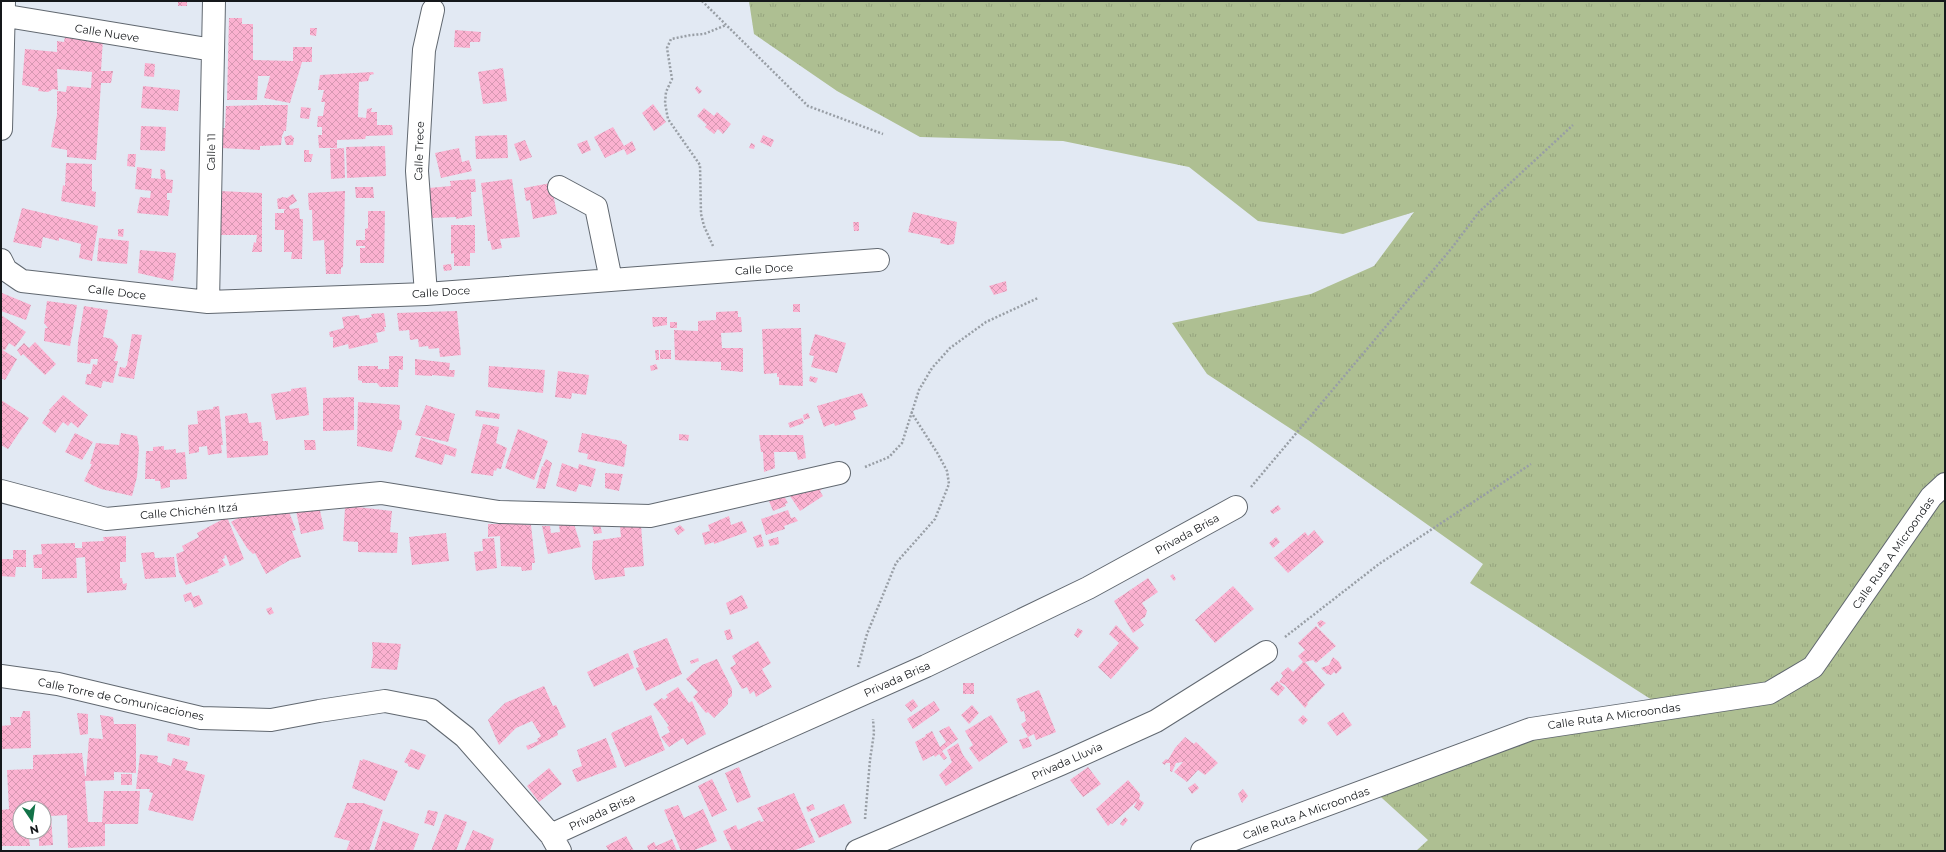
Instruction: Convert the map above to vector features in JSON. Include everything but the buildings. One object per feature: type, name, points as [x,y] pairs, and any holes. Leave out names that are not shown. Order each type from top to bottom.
[{"type":"street","name":"Calle 11","points":[[208,302],[214,1]]},
{"type":"street","name":"Calle Trece","points":[[426,294],[417,171],[424,50],[433,10]]},
{"type":"street","name":"Calle Nueve","points":[[3,11],[213,50]]},
{"type":"street","points":[[1,129],[3,11]]},
{"type":"street","points":[[559,187],[596,208],[611,280]]},
{"type":"street","name":"Calle Doce","points":[[4,265],[22,280],[208,302],[426,294],[878,260]]},
{"type":"street","name":"Calle Chichén Itzá","points":[[1,490],[106,519],[381,493],[499,512],[650,516],[839,473]]},
{"type":"street","name":"Calle Ruta A Microondas","points":[[1202,851],[1531,729],[1769,693],[1813,666],[1931,497],[1945,484]]},
{"type":"street","name":"Privada Brisa","points":[[556,843],[851,699],[926,666],[1088,588],[1236,507]]},
{"type":"street","name":"Privada Lluvia","points":[[859,850],[1061,764],[1156,721],[1266,652]]},
{"type":"street","name":"Calle Torre de Comunicaciones","points":[[1,676],[58,684],[201,718],[271,720],[385,701],[431,710],[465,737],[556,843]]},
{"type":"path","points":[[702,1],[808,106],[883,134]]},
{"type":"path","points":[[722,272],[701,214],[700,164],[668,119],[664,103],[666,92],[672,79],[667,48],[671,40],[691,35],[704,34],[726,25]]},
{"type":"path","points":[[1236,507],[1256,481],[1451,249],[1479,212],[1573,125]]},
{"type":"path","points":[[839,473],[869,466],[888,457],[902,443],[919,390],[932,368],[950,348],[986,322],[1038,298]]},
{"type":"path","points":[[851,699],[867,634],[896,563],[935,519],[949,484],[947,471],[911,412]]},
{"type":"path","points":[[1266,652],[1379,564],[1531,464]]},
{"type":"path","points":[[859,850],[866,816],[870,760],[874,733],[872,690]]},
{"type":"green space","points":[[749,1],[1945,1],[1945,851],[1416,851],[1428,840],[1371,788],[1531,729],[1666,709],[1470,583],[1483,564],[1308,440],[1207,374],[1172,323],[1311,294],[1374,266],[1414,212],[1343,234],[1258,221],[1189,167],[1063,141],[920,137],[837,91],[754,34]]}]
